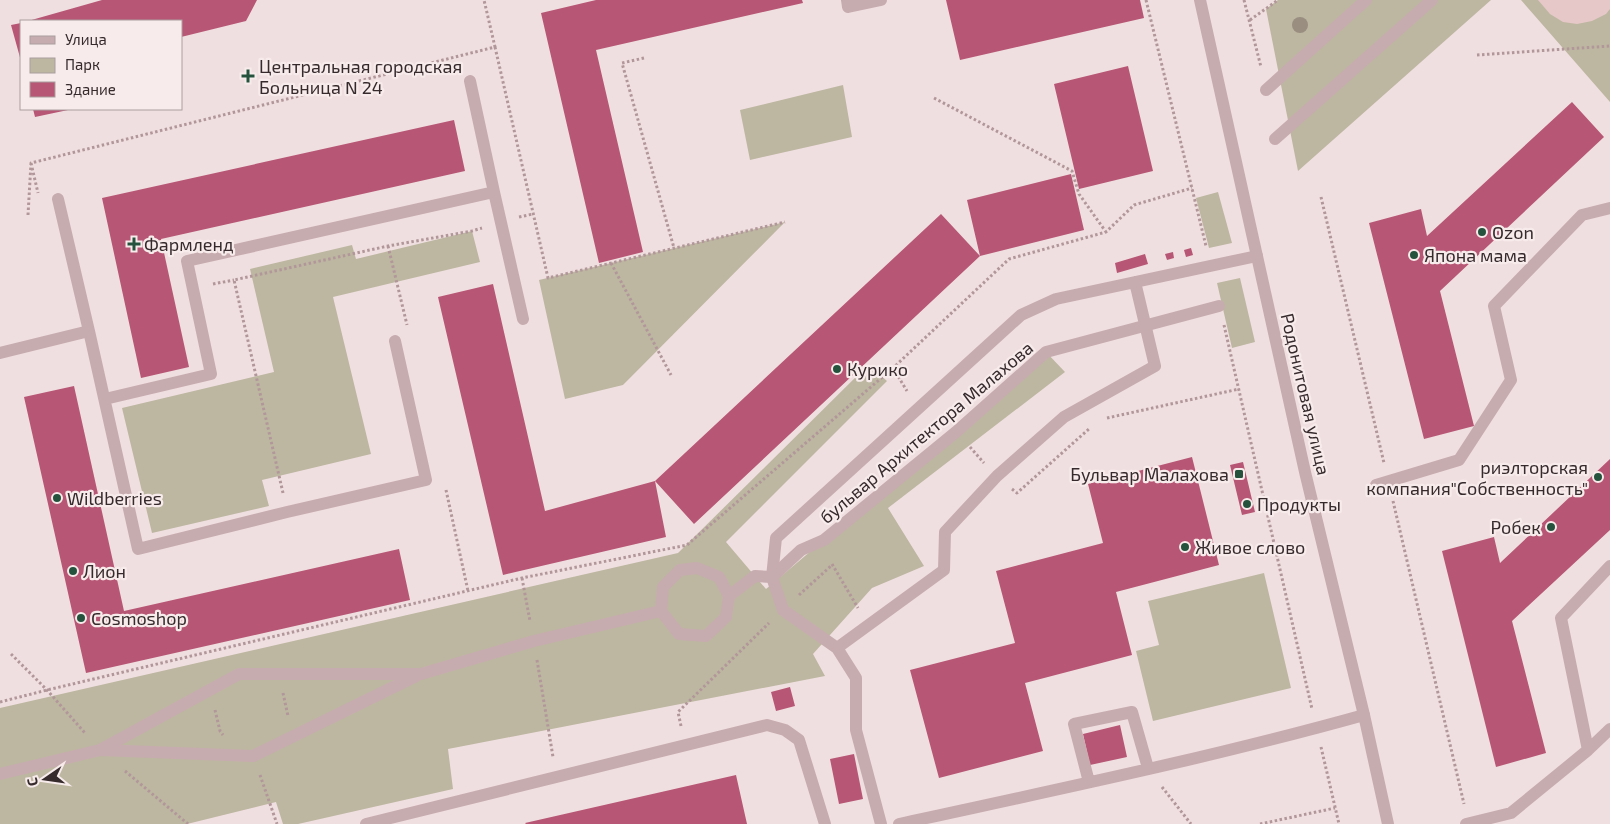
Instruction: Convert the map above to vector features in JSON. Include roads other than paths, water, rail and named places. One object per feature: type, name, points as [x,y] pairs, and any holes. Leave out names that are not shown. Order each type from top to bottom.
[{"type":"street","points":[[847,0],[848,7],[881,0]]},
{"type":"street","name":"Родонитовая улица","points":[[1200,0],[1308,482],[1388,824]]},
{"type":"street","points":[[1266,90],[1366,0]]},
{"type":"street","points":[[1275,139],[1432,0]]},
{"type":"street","points":[[470,81],[523,319]]},
{"type":"street","points":[[105,399],[211,374],[187,261],[494,192]]},
{"type":"street","points":[[58,199],[138,548],[426,480],[395,341]]},
{"type":"street","points":[[1382,484],[1459,460],[1512,380],[1494,306],[1582,215],[1610,208]]},
{"type":"street","points":[[881,824],[856,730],[856,678],[837,648],[782,610],[772,576],[776,538],[1021,315],[1056,299],[1257,256]]},
{"type":"street","points":[[837,648],[944,570],[945,532],[997,476],[1064,417],[1154,366],[1135,282]]},
{"type":"street","name":"бульвар Архитектора Малахова","points":[[772,576],[801,550],[824,540],[956,432],[1046,352],[1219,306]]},
{"type":"street","points":[[0,353],[89,331]]},
{"type":"street","points":[[1588,750],[1561,618],[1610,566]]},
{"type":"street","points":[[697,568],[718,577],[729,596],[726,617],[706,636],[678,634],[660,611],[663,586],[680,570],[697,568]]},
{"type":"street","points":[[729,596],[755,576],[772,576]]},
{"type":"street","points":[[100,750],[253,756],[421,674],[534,641],[660,611]]},
{"type":"street","points":[[0,774],[100,750],[239,674],[421,674]]},
{"type":"street","points":[[1089,782],[1074,724],[1132,712],[1148,768]]},
{"type":"street","points":[[899,824],[1089,782],[1364,715]]},
{"type":"street","points":[[366,824],[767,725],[785,730],[799,740],[826,824]]},
{"type":"street","points":[[1467,824],[1511,813],[1588,750],[1610,729]]},
{"type":"place","name":"Центральная городская Больница N 24","points":[[248,76]]},
{"type":"place","name":"Ozon","points":[[1482,232]]},
{"type":"place","name":"Фармленд","points":[[134,244]]},
{"type":"place","name":"Япона мама","points":[[1414,255]]},
{"type":"place","name":"Курико","points":[[837,369]]},
{"type":"place","name":"Бульвар Малахова","points":[[1239,474]]},
{"type":"place","name":"риэлторская компания\"Собственность\"","points":[[1598,477]]},
{"type":"place","name":"Wildberries","points":[[57,498]]},
{"type":"place","name":"Продукты","points":[[1247,504]]},
{"type":"place","name":"Робек","points":[[1551,527]]},
{"type":"place","name":"Живое слово","points":[[1185,547]]},
{"type":"place","name":"Лион","points":[[73,571]]},
{"type":"place","name":"Cosmoshop","points":[[81,618]]}]
